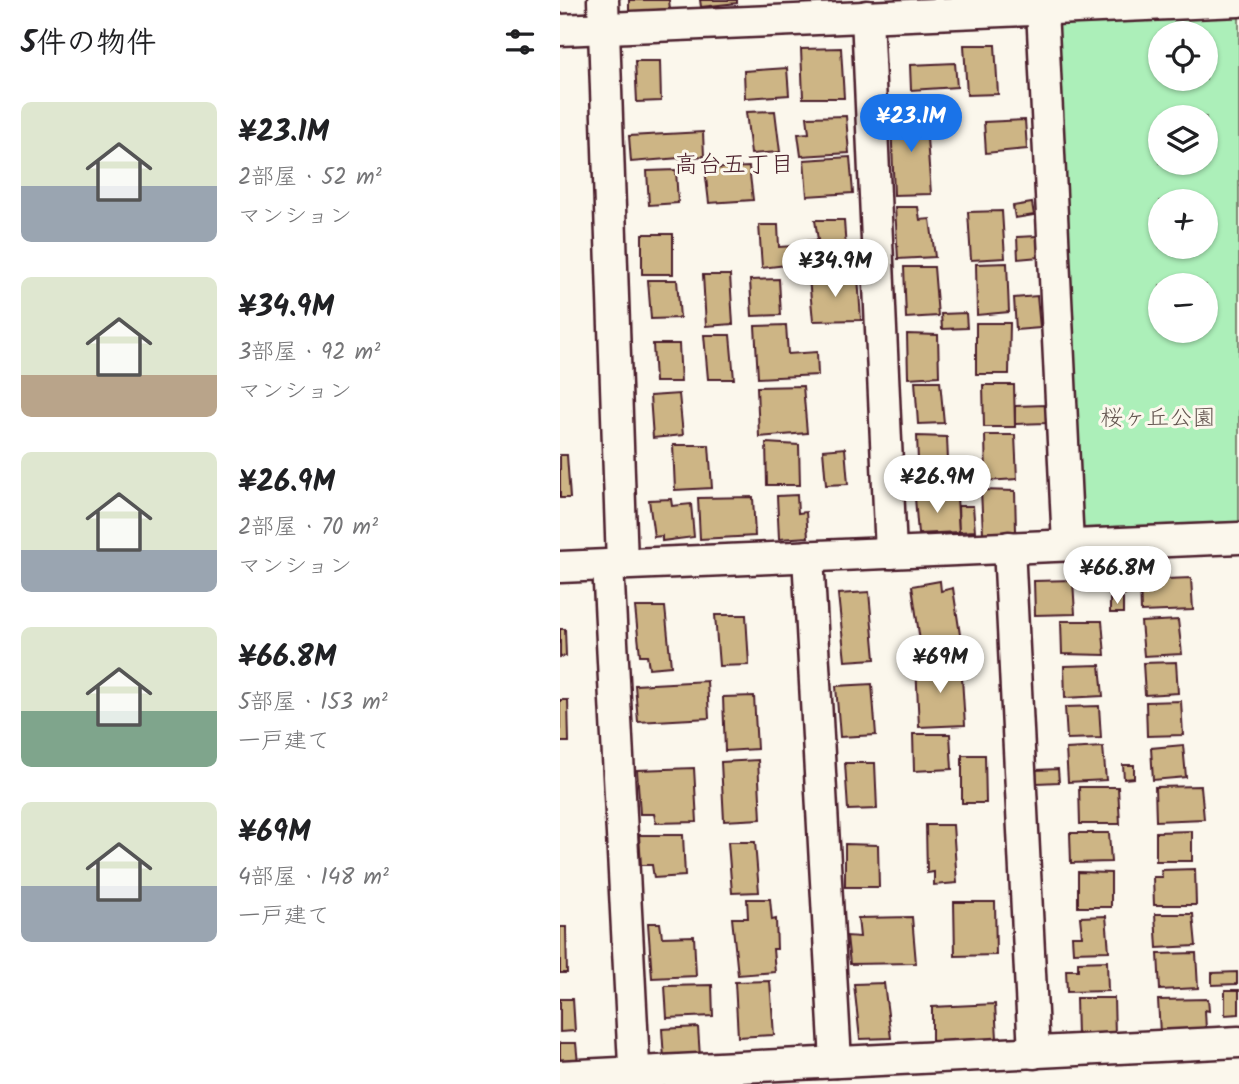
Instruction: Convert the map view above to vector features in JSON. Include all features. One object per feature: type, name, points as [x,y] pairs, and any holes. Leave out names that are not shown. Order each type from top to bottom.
[{"type":"street","points":[[560,30],[603,14],[867,16],[1239,1]]},
{"type":"street","points":[[1042,9],[1068,545]]},
{"type":"street","points":[[603,14],[615,564],[635,1078]]},
{"type":"street","points":[[867,16],[891,552]]},
{"type":"street","points":[[560,567],[1239,538]]},
{"type":"street","points":[[1009,547],[1034,1053]]},
{"type":"street","points":[[808,556],[836,1062]]},
{"type":"street","points":[[560,1076],[635,1078],[836,1062],[1239,1042]]},
{"type":"green space","name":"桜ヶ丘公園","points":[[1239,16],[1239,522],[1081,528],[1058,25]]},
{"type":"building","points":[[629,0],[669,0],[670,9],[629,12]]},
{"type":"building","points":[[700,0],[737,0],[737,3],[701,7]]},
{"type":"building","points":[[964,45],[995,45],[998,94],[967,95]]},
{"type":"building","points":[[841,48],[844,98],[803,98],[801,49]]},
{"type":"building","points":[[635,61],[660,61],[661,101],[637,102]]},
{"type":"building","points":[[955,63],[957,87],[911,90],[910,65]]},
{"type":"building","points":[[787,68],[789,95],[745,98],[744,71]]},
{"type":"building","points":[[903,110],[925,110],[931,194],[894,195],[891,119],[904,119]]},
{"type":"building","points":[[775,111],[780,152],[751,154],[746,112]]},
{"type":"building","points":[[846,116],[849,153],[801,156],[798,134],[809,133],[807,117]]},
{"type":"building","points":[[1025,120],[1027,149],[986,153],[984,122]]},
{"type":"building","points":[[703,132],[704,156],[631,162],[629,136]]},
{"type":"building","points":[[850,157],[853,193],[807,196],[804,160]]},
{"type":"building","points":[[749,167],[753,200],[709,203],[705,169]]},
{"type":"building","points":[[676,170],[678,203],[649,205],[647,171]]},
{"type":"building","points":[[1032,203],[1034,215],[1015,218],[1013,206]]},
{"type":"building","points":[[895,207],[918,207],[920,220],[930,219],[935,257],[898,259]]},
{"type":"building","points":[[1002,211],[1005,258],[971,260],[968,212]]},
{"type":"building","points":[[815,220],[844,220],[847,266],[822,267],[820,253],[808,254],[806,241],[818,240]]},
{"type":"building","points":[[759,225],[778,225],[779,247],[793,246],[794,264],[762,268]]},
{"type":"building","points":[[642,234],[673,234],[673,274],[642,274]]},
{"type":"building","points":[[1037,236],[1039,257],[1018,259],[1017,237]]},
{"type":"building","points":[[1007,263],[1009,312],[977,315],[976,264]]},
{"type":"building","points":[[904,267],[934,267],[938,316],[906,318]]},
{"type":"building","points":[[703,275],[730,275],[733,324],[706,326]]},
{"type":"building","points":[[858,277],[861,320],[813,321],[809,278]]},
{"type":"building","points":[[779,279],[781,315],[752,316],[750,280]]},
{"type":"building","points":[[648,280],[677,280],[680,318],[651,319]]},
{"type":"building","points":[[1037,296],[1040,328],[1016,330],[1014,298]]},
{"type":"building","points":[[966,313],[967,328],[942,329],[941,314]]},
{"type":"building","points":[[976,323],[1010,323],[1009,374],[976,374]]},
{"type":"building","points":[[786,325],[788,354],[817,352],[818,375],[758,378],[755,326]]},
{"type":"building","points":[[907,334],[938,335],[939,376],[908,378]]},
{"type":"building","points":[[704,335],[730,335],[734,379],[708,379]]},
{"type":"building","points":[[653,344],[679,344],[681,382],[655,382]]},
{"type":"building","points":[[915,381],[940,381],[944,423],[918,424]]},
{"type":"building","points":[[983,385],[1014,385],[1015,427],[984,427]]},
{"type":"building","points":[[803,386],[807,433],[759,437],[757,387]]},
{"type":"building","points":[[679,394],[683,435],[653,438],[650,396]]},
{"type":"building","points":[[1046,405],[1047,423],[1015,424],[1015,406]]},
{"type":"building","points":[[985,435],[1015,435],[1017,479],[986,481]]},
{"type":"building","points":[[917,436],[947,437],[949,485],[919,486]]},
{"type":"building","points":[[766,443],[799,445],[800,485],[767,485]]},
{"type":"building","points":[[673,445],[709,445],[712,488],[675,490]]},
{"type":"building","points":[[845,448],[848,484],[826,485],[823,450]]},
{"type":"building","points":[[560,455],[567,455],[570,498],[560,498]]},
{"type":"building","points":[[981,490],[1015,491],[1016,531],[983,533]]},
{"type":"building","points":[[797,495],[798,513],[806,512],[808,537],[779,539],[777,496]]},
{"type":"building","points":[[753,497],[755,536],[700,539],[698,498]]},
{"type":"building","points":[[957,497],[959,532],[918,534],[915,498]]},
{"type":"building","points":[[671,499],[672,506],[691,504],[694,537],[662,541],[662,536],[654,537],[649,500]]},
{"type":"building","points":[[958,506],[973,506],[975,531],[959,532]]},
{"type":"building","points":[[1108,571],[1135,571],[1135,584],[1129,584],[1130,594],[1109,595]]},
{"type":"building","points":[[1191,578],[1193,610],[1141,612],[1140,580]]},
{"type":"building","points":[[1073,580],[1075,614],[1035,615],[1034,581]]},
{"type":"building","points":[[940,581],[941,591],[953,588],[962,648],[922,655],[912,586]]},
{"type":"building","points":[[869,592],[875,659],[845,661],[838,594]]},
{"type":"building","points":[[1123,598],[1123,613],[1110,613],[1110,599]]},
{"type":"building","points":[[635,607],[665,607],[671,666],[649,668],[647,655],[640,655]]},
{"type":"building","points":[[715,615],[746,615],[749,665],[719,666]]},
{"type":"building","points":[[1178,620],[1182,654],[1144,656],[1141,622]]},
{"type":"building","points":[[1061,621],[1102,621],[1105,655],[1062,654]]},
{"type":"building","points":[[560,629],[565,629],[566,656],[560,657]]},
{"type":"building","points":[[961,662],[965,725],[919,727],[916,665]]},
{"type":"building","points":[[1176,662],[1178,693],[1145,695],[1143,663]]},
{"type":"building","points":[[1100,665],[1103,696],[1065,698],[1064,666]]},
{"type":"building","points":[[707,681],[709,718],[638,722],[635,685]]},
{"type":"building","points":[[872,684],[876,735],[840,737],[836,686]]},
{"type":"building","points":[[754,696],[757,749],[725,751],[723,697]]},
{"type":"building","points":[[560,700],[568,700],[569,742],[560,742]]},
{"type":"building","points":[[1181,701],[1183,735],[1147,736],[1146,702]]},
{"type":"building","points":[[1099,706],[1101,738],[1067,739],[1065,707]]},
{"type":"building","points":[[913,734],[950,734],[952,769],[914,771]]},
{"type":"building","points":[[1183,745],[1186,777],[1153,780],[1151,748]]},
{"type":"building","points":[[1103,747],[1106,780],[1068,782],[1066,749]]},
{"type":"building","points":[[962,755],[985,755],[986,803],[962,803]]},
{"type":"building","points":[[758,760],[761,819],[724,821],[721,762]]},
{"type":"building","points":[[845,763],[875,763],[877,809],[848,810]]},
{"type":"building","points":[[1123,765],[1134,765],[1134,778],[1124,779]]},
{"type":"building","points":[[694,768],[697,822],[656,823],[654,814],[640,814],[637,770]]},
{"type":"building","points":[[1058,769],[1059,782],[1037,783],[1036,770]]},
{"type":"building","points":[[1201,786],[1204,819],[1156,821],[1155,787]]},
{"type":"building","points":[[1079,787],[1118,787],[1120,824],[1080,824]]},
{"type":"building","points":[[926,825],[953,825],[957,883],[934,885],[934,872],[927,873]]},
{"type":"building","points":[[1192,831],[1192,861],[1156,861],[1156,832]]},
{"type":"building","points":[[1070,833],[1109,833],[1111,862],[1071,863]]},
{"type":"building","points":[[639,835],[683,835],[685,876],[654,878],[652,865],[641,865]]},
{"type":"building","points":[[728,842],[755,842],[759,892],[732,893]]},
{"type":"building","points":[[845,844],[878,845],[879,887],[845,887]]},
{"type":"building","points":[[1195,869],[1196,905],[1154,905],[1153,877],[1162,877],[1161,870]]},
{"type":"building","points":[[1078,872],[1111,873],[1111,907],[1078,907]]},
{"type":"building","points":[[747,899],[770,899],[772,920],[776,919],[777,949],[773,949],[775,972],[738,975],[732,918],[748,918]]},
{"type":"building","points":[[954,902],[995,902],[996,955],[955,956]]},
{"type":"building","points":[[1155,914],[1193,914],[1196,946],[1157,948]]},
{"type":"building","points":[[1106,916],[1109,951],[1073,952],[1072,936],[1082,936],[1080,917]]},
{"type":"building","points":[[912,917],[916,963],[850,964],[847,936],[860,937],[858,918]]},
{"type":"building","points":[[648,923],[660,923],[662,937],[694,936],[696,976],[652,978]]},
{"type":"building","points":[[560,927],[566,927],[567,973],[560,973]]},
{"type":"building","points":[[1196,953],[1198,988],[1160,990],[1158,954]]},
{"type":"building","points":[[1107,961],[1108,991],[1067,992],[1066,970],[1078,970],[1078,962]]},
{"type":"building","points":[[1237,972],[1237,984],[1212,985],[1212,973]]},
{"type":"building","points":[[770,981],[774,1035],[738,1037],[735,982]]},
{"type":"building","points":[[884,983],[891,1038],[860,1039],[854,984]]},
{"type":"building","points":[[712,985],[713,1016],[667,1018],[665,986]]},
{"type":"building","points":[[1225,990],[1239,990],[1239,1014],[1225,1015]]},
{"type":"building","points":[[1076,998],[1114,998],[1115,1035],[1077,1036]]},
{"type":"building","points":[[560,999],[573,999],[575,1031],[560,1032]]},
{"type":"building","points":[[1208,999],[1209,1011],[1205,1010],[1206,1030],[1160,1033],[1158,1000]]},
{"type":"building","points":[[995,1004],[997,1038],[932,1043],[932,1007]]},
{"type":"building","points":[[698,1027],[700,1057],[664,1059],[662,1029]]},
{"type":"building","points":[[560,1043],[576,1043],[578,1064],[560,1064]]},
{"type":"district","name":"高台五丁目","points":[[734,164]]}]
